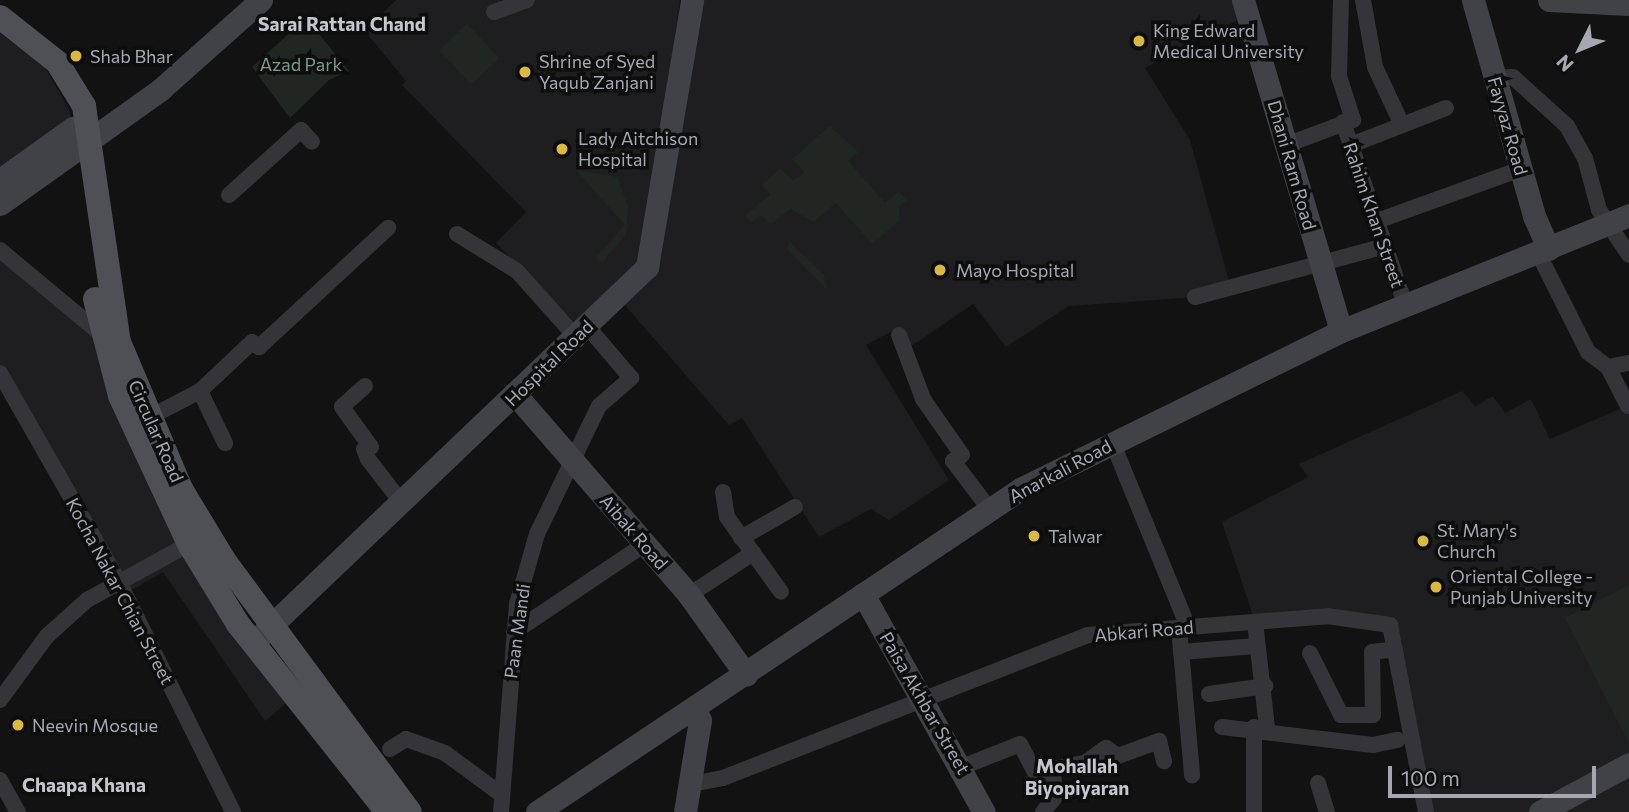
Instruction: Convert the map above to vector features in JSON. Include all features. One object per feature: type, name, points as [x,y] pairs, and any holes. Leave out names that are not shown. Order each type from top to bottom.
[{"type":"main road","name":"Circular Road","points":[[0,18],[57,62],[84,106],[79,139],[100,333],[120,396],[189,544],[252,643],[387,812]]},
{"type":"main road","name":"Circular Road","points":[[0,33],[44,66],[69,109],[79,139],[114,320],[148,418],[195,515],[272,626],[410,812]]},
{"type":"main road","points":[[224,602],[244,587]]},
{"type":"street","points":[[0,180],[79,139],[161,89],[261,0]]},
{"type":"street","points":[[494,12],[527,0]]},
{"type":"street","name":"Hospital Road","points":[[252,643],[647,267],[654,246],[692,0]]},
{"type":"street","name":"Dhani Ram Road","points":[[1244,0],[1341,331]]},
{"type":"street","name":"Rahim Khan Street","points":[[1286,145],[1353,120],[1339,76],[1341,0]]},
{"type":"street","points":[[1363,0],[1375,67],[1402,125]]},
{"type":"street","name":"Fayyaz Road","points":[[1473,0],[1544,251]]},
{"type":"street","points":[[1549,0],[1629,4]]},
{"type":"street","points":[[1495,78],[1513,77],[1567,126],[1618,219],[1629,255]]},
{"type":"street","points":[[1351,145],[1446,108]]},
{"type":"street","name":"Rahim Khan Street","points":[[1343,122],[1406,307]]},
{"type":"street","points":[[229,195],[301,130],[312,142]]},
{"type":"street","points":[[0,205],[79,139]]},
{"type":"street","points":[[1377,221],[1521,169]]},
{"type":"street","name":"Anarkali Road","points":[[537,812],[695,711],[990,510],[1113,444],[1341,331],[1406,307],[1618,219]]},
{"type":"street","points":[[148,418],[200,391],[252,342],[259,347],[388,228]]},
{"type":"street","points":[[457,233],[517,271],[581,332]]},
{"type":"street","points":[[1195,298],[1322,266],[1385,246]]},
{"type":"street","points":[[0,250],[100,333]]},
{"type":"street","points":[[1544,251],[1588,352],[1608,367],[1628,406]]},
{"type":"street","name":"Paan Mandi","points":[[501,812],[514,632],[537,534],[599,406],[631,377],[581,332]]},
{"type":"street","points":[[899,335],[923,399],[962,455],[953,461],[990,510]]},
{"type":"street","points":[[1608,367],[1629,363]]},
{"type":"street","name":"Kocha Nakar Chian Street","points":[[0,373],[119,582],[233,812]]},
{"type":"street","points":[[365,386],[342,407],[371,447],[364,449],[368,459],[402,503]]},
{"type":"street","points":[[200,391],[225,443]]},
{"type":"street","name":"Aibak Road","points":[[515,394],[688,595],[747,675]]},
{"type":"street","points":[[1113,444],[1184,628],[1181,652],[1192,775]]},
{"type":"street","points":[[723,492],[727,517],[781,592]]},
{"type":"street","points":[[741,538],[795,506]]},
{"type":"street","points":[[0,700],[47,636],[119,582],[189,544]]},
{"type":"street","points":[[514,632],[645,544]]},
{"type":"street","points":[[688,595],[753,553]]},
{"type":"street","name":"Paisa Akhbar Street","points":[[863,594],[962,767],[984,812]]},
{"type":"street","name":"Abkari Road","points":[[692,784],[723,778],[1088,635],[1327,616],[1390,625],[1426,812]]},
{"type":"street","points":[[1254,812],[1265,687],[1256,646],[1255,622]]},
{"type":"street","points":[[1181,652],[1256,646]]},
{"type":"street","points":[[1310,653],[1341,715],[1373,715],[1372,652],[1395,649]]},
{"type":"street","points":[[1209,694],[1265,687]]},
{"type":"street","points":[[685,812],[692,784],[700,720],[695,711]]},
{"type":"street","points":[[1222,727],[1260,727],[1373,745],[1397,740]]},
{"type":"street","points":[[390,749],[406,739],[445,753],[502,795]]},
{"type":"street","points":[[962,767],[1020,744],[1035,772],[1052,771],[1107,748],[1118,756],[1159,741],[1164,761]]},
{"type":"street","points":[[1540,812],[1629,764]]},
{"type":"street","points":[[1043,812],[1057,795],[1052,771]]},
{"type":"street","points":[[0,780],[18,812]]},
{"type":"street","points":[[1318,783],[1327,812]]},
{"type":"shaded area","name":"Lady Aitchison Hospital","points":[[396,0],[500,0],[507,7],[483,18],[534,0],[680,0],[643,259],[576,324],[496,243],[526,212],[402,85],[406,81],[365,31]]},
{"type":"shaded area","name":"Mayo Hospital","points":[[701,0],[1241,0],[1245,16],[1145,68],[1190,140],[1230,285],[1184,298],[1069,306],[1006,347],[973,304],[907,349],[896,329],[866,345],[949,480],[889,520],[871,509],[819,537],[742,418],[729,425],[624,304],[652,272]]},
{"type":"shaded area","points":[[0,33],[44,66],[69,109],[73,128],[0,179]]},
{"type":"shaded area","points":[[0,252],[92,332],[289,701],[265,721],[163,572],[125,594],[0,373]]},
{"type":"shaded area","name":"Oriental College - Punjab University","points":[[1462,391],[1475,406],[1493,396],[1505,413],[1531,399],[1550,439],[1629,405],[1629,812],[1426,812],[1390,625],[1255,622],[1222,522],[1308,477],[1299,464]]},
{"type":"green space","name":"Azad Park","points":[[306,18],[349,71],[329,80],[290,118],[252,67]]},
{"type":"green space","points":[[467,24],[499,58],[471,84],[439,50]]},
{"type":"green space","points":[[830,126],[858,152],[848,161],[885,203],[899,191],[907,201],[899,205],[899,221],[872,244],[836,203],[813,222],[791,209],[770,224],[762,215],[751,223],[745,216],[770,195],[762,185],[780,168],[793,181],[804,172],[792,159]]},
{"type":"green space","points":[[576,170],[617,177],[628,206],[626,234],[602,263],[596,257],[625,225]]},
{"type":"green space","points":[[790,242],[824,275],[827,290],[787,249]]},
{"type":"green space","points":[[1629,585],[1629,743],[1565,618]]},
{"type":"place","name":"King Edward Medical University","points":[[1139,41]]},
{"type":"place","name":"Shab Bhar","points":[[76,56]]},
{"type":"place","name":"Shrine of Syed Yaqub Zanjani","points":[[525,72]]},
{"type":"place","name":"Lady Aitchison Hospital","points":[[562,149]]},
{"type":"place","name":"Mayo Hospital","points":[[940,270]]},
{"type":"place","name":"Talwar","points":[[1034,536]]},
{"type":"place","name":"St. Mary's Church","points":[[1423,541]]},
{"type":"place","name":"Oriental College - Punjab University","points":[[1436,587]]},
{"type":"place","name":"Neevin Mosque","points":[[18,725]]},
{"type":"district","name":"Sarai Rattan Chand","points":[[342,24]]},
{"type":"district","name":"Mohallah Biyopiyaran","points":[[1077,777]]},
{"type":"district","name":"Chaapa Khana","points":[[84,785]]}]
